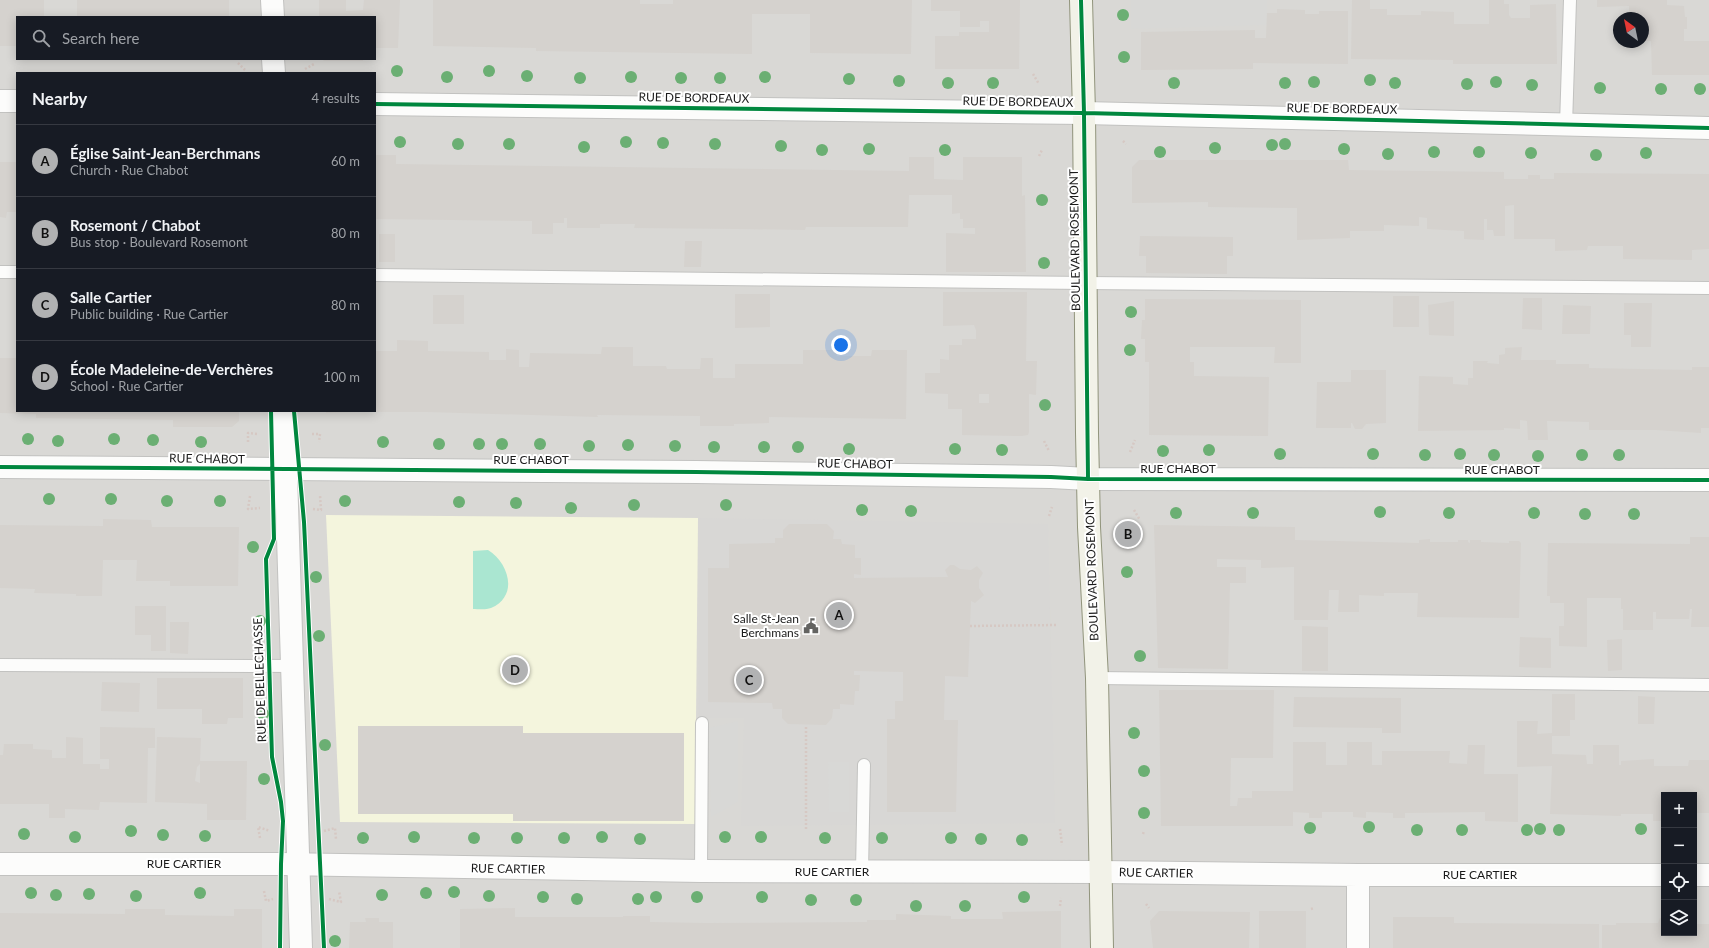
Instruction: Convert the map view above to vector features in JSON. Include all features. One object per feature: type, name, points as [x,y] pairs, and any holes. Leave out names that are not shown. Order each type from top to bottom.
[{"type":"main road","name":"BOULEVARD ROSEMONT","points":[[1081,0],[1084,113],[1088,479],[1097,678],[1102,948]]},
{"type":"street","points":[[272,0],[273,16]]},
{"type":"street","points":[[273,60],[274,72]]},
{"type":"street","points":[[0,101],[16,101]]},
{"type":"street","name":"RUE DE BORDEAUX","points":[[376,104],[1084,113],[1709,128]]},
{"type":"street","points":[[284,412],[284,468],[301,948]]},
{"type":"street","name":"RUE CHABOT","points":[[0,467],[250,470],[284,468],[704,472],[1051,477],[1088,479],[1709,480]]},
{"type":"street","name":"RUE CARTIER","points":[[0,864],[298,865],[701,871],[1101,872],[1358,875],[1661,875]]},
{"type":"street","points":[[1358,875],[1358,948]]},
{"type":"street","points":[[1697,875],[1709,875]]},
{"type":"lane","points":[[1566,124],[1570,0]]},
{"type":"lane","points":[[0,272],[16,272]]},
{"type":"lane","points":[[376,275],[1709,288]]},
{"type":"lane","points":[[0,665],[291,666]]},
{"type":"lane","points":[[1097,678],[1709,684]]},
{"type":"lane","points":[[701,871],[702,723]]},
{"type":"lane","points":[[862,872],[864,765]]},
{"type":"path","points":[[238,63],[245,70]]},
{"type":"path","points":[[305,69],[314,64]]},
{"type":"path","points":[[1033,74],[1039,84]]},
{"type":"path","points":[[1123,141],[1126,144]]},
{"type":"path","points":[[1039,156],[1042,150]]},
{"type":"path","points":[[1129,452],[1135,440]]},
{"type":"path","points":[[1044,441],[1050,453]]},
{"type":"path","points":[[248,509],[251,492]]},
{"type":"path","points":[[320,495],[321,510]]},
{"type":"path","points":[[1049,516],[1052,507]]},
{"type":"path","points":[[1134,510],[1140,520]]},
{"type":"path","points":[[970,626],[1058,625]]},
{"type":"path","points":[[806,725],[806,829]]},
{"type":"path","points":[[260,842],[258,827],[271,831]]},
{"type":"path","points":[[324,831],[334,828],[336,842]]},
{"type":"path","points":[[1060,829],[1063,846]]},
{"type":"path","points":[[329,899],[341,902],[338,885]]},
{"type":"path","points":[[264,889],[266,900],[273,899]]},
{"type":"path","points":[[1146,904],[1149,908]]},
{"type":"shaded area","points":[[0,0],[1709,0],[1709,948],[0,948]]},
{"type":"shaded area","points":[[1131,0],[1267,0],[1267,25],[1131,29]]},
{"type":"shaded area","points":[[326,515],[698,518],[695,824],[340,822]]},
{"type":"shaded area","points":[[698,518],[1048,524],[1055,823],[741,826],[744,718],[699,718]]},
{"type":"shaded area","points":[[738,721],[738,802],[711,817],[709,728]]},
{"type":"shaded area","points":[[828,762],[849,762],[849,812],[829,812]]},
{"type":"green space","points":[[488,550],[501,563],[506,571],[508,588],[500,603],[491,608],[473,609],[473,551]]},
{"type":"building","points":[[0,0],[44,0],[44,16],[16,16],[16,46],[0,46]]},
{"type":"building","points":[[77,0],[229,0],[229,16],[77,16]]},
{"type":"building","points":[[319,0],[346,0],[346,11],[363,10],[364,0],[400,0],[398,48],[376,48],[376,16],[319,16]]},
{"type":"building","points":[[433,0],[640,0],[640,4],[673,4],[673,0],[912,0],[911,54],[810,53],[810,14],[752,14],[752,54],[536,51],[536,48],[433,46]]},
{"type":"building","points":[[931,0],[1020,0],[1019,69],[935,69],[935,36],[959,36],[959,32],[989,32],[989,21],[980,21],[980,27],[960,27],[960,11],[931,11]]},
{"type":"building","points":[[1352,0],[1370,0],[1370,9],[1387,9],[1387,15],[1421,15],[1421,11],[1454,12],[1454,24],[1489,24],[1489,0],[1504,0],[1504,4],[1509,4],[1509,15],[1511,18],[1530,18],[1530,5],[1556,4],[1557,64],[1453,64],[1453,60],[1351,59]]},
{"type":"building","points":[[1597,0],[1667,0],[1667,5],[1684,6],[1685,17],[1687,17],[1687,29],[1684,29],[1684,41],[1709,41],[1709,75],[1652,75],[1651,41],[1649,41],[1649,12],[1629,12],[1629,6],[1597,7]]},
{"type":"building","points":[[1277,9],[1305,10],[1305,14],[1319,14],[1319,11],[1348,11],[1348,64],[1253,63],[1253,69],[1141,70],[1141,32],[1255,30],[1255,38],[1266,38],[1267,13],[1277,13]]},
{"type":"building","points":[[323,60],[363,60],[363,61]]},
{"type":"building","points":[[376,155],[396,155],[396,164],[909,171],[909,157],[934,157],[934,179],[963,180],[963,157],[1022,157],[1022,196],[1025,195],[1026,272],[946,272],[946,233],[975,234],[975,228],[963,228],[963,219],[960,219],[960,213],[952,214],[952,195],[909,195],[908,227],[806,227],[805,230],[634,228],[635,224],[600,224],[600,228],[567,228],[567,218],[564,218],[564,223],[553,223],[553,234],[532,234],[532,221],[376,219]]},
{"type":"building","points":[[1139,160],[1348,160],[1349,170],[1504,172],[1504,179],[1528,179],[1528,175],[1540,175],[1540,179],[1554,179],[1554,173],[1709,174],[1709,249],[1692,250],[1692,260],[1623,259],[1623,246],[1588,246],[1587,250],[1555,251],[1555,239],[1514,239],[1514,205],[1505,206],[1505,236],[1494,236],[1493,230],[1487,230],[1487,219],[1484,219],[1484,240],[1464,239],[1464,231],[1427,229],[1427,218],[1419,217],[1419,226],[1384,225],[1384,231],[1350,231],[1350,238],[1297,240],[1297,208],[1208,207],[1208,202],[1132,203],[1132,167]]},
{"type":"building","points":[[0,162],[16,162],[16,212],[7,212],[6,218],[0,217]]},
{"type":"building","points":[[379,234],[395,234],[395,262],[379,262]]},
{"type":"building","points":[[1140,236],[1233,237],[1233,256],[1227,256],[1227,274],[1146,273],[1146,256],[1139,256]]},
{"type":"building","points":[[685,241],[702,241],[701,267],[684,267]]},
{"type":"building","points":[[943,292],[1027,292],[1026,361],[1037,361],[1036,395],[1029,394],[1028,435],[962,435],[962,409],[948,409],[948,394],[925,393],[925,373],[940,373],[940,359],[949,360],[949,345],[962,345],[962,339],[976,339],[976,330],[974,325],[943,326]],"holes":[[[979,394],[989,394],[989,403],[979,403]]]},
{"type":"building","points":[[735,294],[770,294],[770,327],[735,328]]},
{"type":"building","points":[[433,295],[464,295],[464,324],[433,324]]},
{"type":"building","points":[[1393,296],[1419,296],[1419,327],[1393,327]]},
{"type":"building","points":[[1523,298],[1542,298],[1542,330],[1522,329]]},
{"type":"building","points":[[1145,299],[1301,300],[1301,363],[1274,363],[1275,347],[1190,347],[1190,362],[1194,362],[1194,376],[1269,377],[1268,436],[1149,435],[1149,362],[1145,362],[1145,339],[1141,339],[1142,320],[1145,320]]},
{"type":"building","points":[[1454,301],[1454,336],[1429,335],[1428,305]]},
{"type":"building","points":[[1624,303],[1652,303],[1651,347],[1631,347],[1631,335],[1624,335]]},
{"type":"building","points":[[1563,305],[1591,306],[1590,334],[1562,334]]},
{"type":"building","points":[[397,340],[428,341],[428,351],[489,352],[489,360],[506,360],[506,349],[519,350],[519,367],[529,367],[530,353],[601,354],[602,347],[633,347],[633,366],[666,366],[667,369],[700,369],[701,358],[713,358],[713,378],[735,378],[735,364],[803,364],[803,350],[837,350],[837,356],[871,356],[872,350],[907,350],[906,419],[769,417],[769,423],[734,424],[734,426],[700,426],[700,416],[597,415],[598,417],[376,412],[376,351],[397,351]]},
{"type":"building","points":[[1522,347],[1521,360],[1556,360],[1556,364],[1589,364],[1589,368],[1692,370],[1692,367],[1709,367],[1709,428],[1701,428],[1701,433],[1656,430],[1589,430],[1589,422],[1547,421],[1548,440],[1528,440],[1527,421],[1520,420],[1520,429],[1504,428],[1504,430],[1418,431],[1419,376],[1453,377],[1453,384],[1468,385],[1468,378],[1473,378],[1473,361],[1488,361],[1487,363],[1499,364],[1499,355],[1505,354],[1505,348]]},
{"type":"building","points":[[0,358],[16,358],[16,412],[239,412],[239,421],[232,427],[173,427],[173,420],[36,418],[36,414],[0,413]]},
{"type":"building","points":[[1351,370],[1386,370],[1386,423],[1366,424],[1362,429],[1355,429],[1352,423],[1351,428],[1316,428],[1317,382],[1351,382]]},
{"type":"building","points":[[326,412],[360,412],[326,413]]},
{"type":"building","points":[[103,519],[151,520],[152,527],[239,527],[238,586],[170,586],[170,581],[136,581],[137,560],[103,560],[102,596],[34,593],[35,589],[0,588],[0,525],[103,526]]},
{"type":"building","points":[[789,524],[827,524],[834,531],[833,539],[841,539],[842,544],[855,545],[855,558],[861,558],[861,575],[854,574],[854,578],[948,577],[945,570],[950,565],[954,565],[960,569],[971,570],[977,566],[983,573],[979,580],[979,588],[984,595],[975,603],[971,601],[968,677],[945,676],[944,720],[958,720],[956,812],[887,812],[887,719],[895,719],[895,701],[903,701],[903,672],[854,671],[854,675],[860,675],[859,691],[855,691],[854,705],[840,704],[840,709],[833,709],[832,718],[826,725],[788,724],[782,718],[782,709],[773,709],[772,703],[708,702],[708,568],[729,568],[729,544],[775,543],[775,538],[783,538],[783,530]]},
{"type":"building","points":[[1154,525],[1295,527],[1295,540],[1419,543],[1419,540],[1430,539],[1430,542],[1458,542],[1458,540],[1468,540],[1470,543],[1470,540],[1509,543],[1509,541],[1519,541],[1521,543],[1519,618],[1417,617],[1418,593],[1384,593],[1384,596],[1359,595],[1359,612],[1338,612],[1339,590],[1329,590],[1328,620],[1294,620],[1294,567],[1261,568],[1261,560],[1217,559],[1217,567],[1246,567],[1246,583],[1230,583],[1228,669],[1158,668]]},
{"type":"building","points":[[1690,537],[1709,537],[1709,627],[1691,627],[1692,609],[1690,609],[1689,619],[1656,619],[1656,612],[1653,612],[1653,630],[1623,630],[1623,609],[1621,609],[1621,598],[1587,598],[1587,647],[1559,646],[1559,626],[1564,626],[1564,603],[1550,603],[1550,596],[1547,596],[1548,543],[1690,544]]},
{"type":"building","points":[[135,606],[166,606],[166,651],[151,651],[151,635],[135,635]]},
{"type":"building","points":[[170,622],[189,622],[188,654],[170,653]]},
{"type":"building","points":[[1302,626],[1328,627],[1328,671],[1302,671]]},
{"type":"building","points":[[1520,637],[1551,638],[1551,668],[1519,667]]},
{"type":"building","points":[[1622,639],[1622,670],[1608,671],[1607,640]]},
{"type":"building","points":[[157,678],[243,678],[243,718],[228,718],[227,724],[202,724],[202,709],[157,709]]},
{"type":"building","points":[[102,682],[140,683],[139,712],[101,711]]},
{"type":"building","points":[[1159,690],[1274,690],[1273,758],[1231,758],[1230,806],[1237,806],[1238,798],[1252,798],[1252,791],[1293,791],[1293,742],[1326,742],[1326,765],[1347,765],[1347,742],[1372,742],[1372,765],[1382,765],[1382,751],[1450,751],[1449,763],[1467,764],[1468,745],[1485,745],[1484,774],[1518,774],[1518,822],[1485,821],[1485,812],[1405,813],[1405,818],[1393,818],[1393,813],[1366,812],[1366,818],[1353,817],[1353,812],[1322,812],[1322,818],[1309,818],[1309,813],[1293,812],[1293,826],[1161,826]]},
{"type":"building","points":[[1552,694],[1575,694],[1575,720],[1570,720],[1570,736],[1552,736],[1552,754],[1586,755],[1587,764],[1593,764],[1593,745],[1619,745],[1619,765],[1621,765],[1621,761],[1654,759],[1654,766],[1688,766],[1689,760],[1709,760],[1709,813],[1697,813],[1697,792],[1661,792],[1661,821],[1653,821],[1653,814],[1621,814],[1621,816],[1550,814],[1552,766],[1517,767],[1517,721],[1538,721],[1537,734],[1552,733]]},
{"type":"building","points":[[1638,696],[1655,697],[1654,724],[1638,724]]},
{"type":"building","points":[[1294,697],[1401,698],[1401,733],[1382,733],[1382,728],[1293,727]]},
{"type":"building","points":[[358,726],[523,726],[523,733],[684,733],[684,821],[513,821],[513,814],[358,814]]},
{"type":"building","points":[[100,727],[155,728],[155,748],[148,748],[147,803],[100,802],[99,810],[65,809],[65,818],[49,818],[49,804],[0,804],[0,755],[3,755],[4,744],[33,744],[33,749],[52,750],[52,758],[66,758],[66,737],[83,738],[83,764],[100,764],[100,769],[109,769],[109,759],[100,759]]},
{"type":"building","points":[[157,737],[201,738],[200,761],[247,761],[246,820],[207,820],[207,804],[155,802]],"holes":[[[200,764],[200,783],[195,781],[197,767]]]},
{"type":"building","points":[[515,908],[515,917],[650,916],[650,922],[705,923],[867,922],[867,920],[896,920],[896,914],[951,916],[951,919],[1003,919],[1002,912],[1061,911],[1061,948],[460,948],[460,909]]},
{"type":"building","points":[[125,909],[165,909],[165,915],[234,916],[234,909],[262,909],[262,948],[0,948],[0,913],[125,914]]},
{"type":"building","points":[[1159,911],[1250,912],[1249,948],[1153,948],[1150,921]]},
{"type":"building","points":[[1259,911],[1306,911],[1306,948],[1259,948]]},
{"type":"building","points":[[1393,917],[1454,917],[1454,923],[1599,924],[1599,948],[1393,948]]},
{"type":"building","points":[[365,918],[379,918],[379,922],[393,922],[393,948],[349,948],[350,922],[366,922]]},
{"type":"building","points":[[1661,918],[1661,936],[1697,936],[1697,924],[1709,924],[1709,948],[1602,948],[1602,925],[1616,925],[1616,923],[1658,923]]},
{"type":"cycle path","points":[[1081,0],[1084,113],[1088,479]]},
{"type":"cycle path","points":[[376,104],[1084,113],[1709,128]]},
{"type":"cycle path","name":"RUE DE BELLECHASSE","points":[[271,412],[274,539],[266,559],[272,757],[281,802],[283,821],[280,948]]},
{"type":"cycle path","points":[[294,412],[304,522],[324,948]]},
{"type":"cycle path","points":[[0,467],[696,472],[1051,477],[1088,479],[1709,480]]},
{"type":"place","name":"Rosemont / Chabot","points":[[1128,534]]},
{"type":"place","name":"Église Saint-Jean-Berchmans","points":[[839,615]]},
{"type":"place","name":"Salle St-Jean Berchmans","points":[[811,626]]},
{"type":"place","name":"École Madeleine-de-Verchères","points":[[515,670]]},
{"type":"place","name":"Salle Cartier","points":[[749,680]]}]
